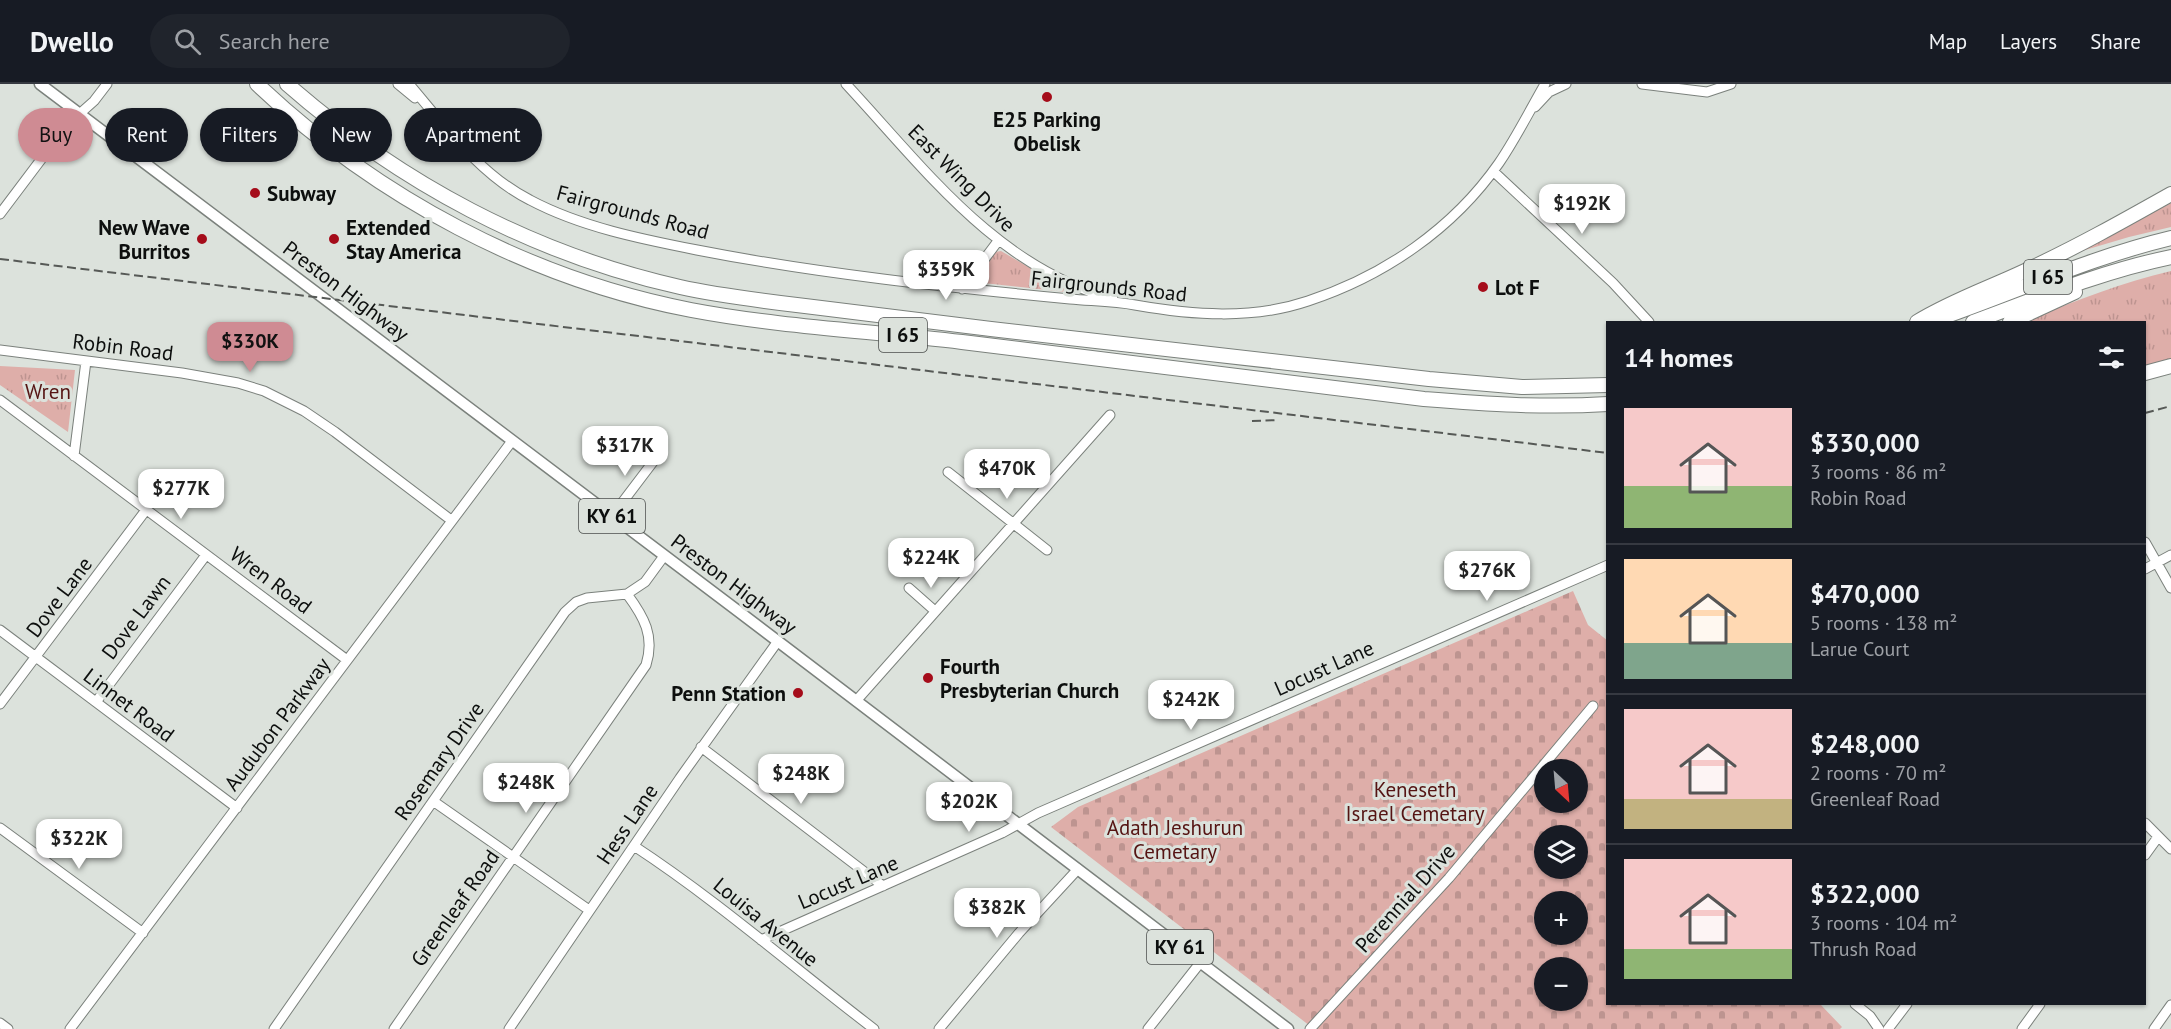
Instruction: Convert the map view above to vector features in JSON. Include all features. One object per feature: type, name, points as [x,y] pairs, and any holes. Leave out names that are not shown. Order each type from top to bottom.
[{"type":"highway","name":"I 65","points":[[257,84],[306,128],[342,155],[387,186],[453,225],[560,273],[618,293],[662,304],[743,319],[950,341],[1424,399],[1503,405],[1606,404]]},
{"type":"highway","name":"I 65","points":[[287,84],[346,133],[384,160],[470,211],[528,238],[584,260],[679,286],[745,299],[845,312],[1429,380],[1522,387],[1606,385]]},
{"type":"highway","points":[[1919,321],[2086,241],[2171,193]]},
{"type":"highway","name":"I 65","points":[[1931,321],[2068,270],[2142,245],[2171,238]]},
{"type":"highway","name":"I 65","points":[[1976,321],[2069,286],[2146,262],[2171,257]]},
{"type":"highway","points":[[2012,321],[2072,294],[2086,282]]},
{"type":"highway","points":[[2146,373],[2171,366]]},
{"type":"main road","name":"Preston Highway","points":[[40,84],[73,108]]},
{"type":"main road","name":"Preston Highway","points":[[93,123],[1288,1029]]},
{"type":"street","points":[[86,108],[107,84]]},
{"type":"street","points":[[398,84],[426,108]]},
{"type":"street","name":"Fairgrounds Road","points":[[409,84],[429,108]]},
{"type":"street","name":"East Wing Drive","points":[[846,84],[972,219],[998,241],[1022,259],[1064,281],[1135,305]]},
{"type":"street","points":[[1526,118],[1545,84]]},
{"type":"street","points":[[1526,118],[1550,92],[1566,84]]},
{"type":"street","points":[[1642,84],[1707,92],[1731,84]]},
{"type":"street","name":"Fairgrounds Road","points":[[480,162],[516,193],[555,212],[652,241],[743,259],[962,289],[1135,305],[1187,313],[1254,312],[1305,303],[1344,288],[1391,264],[1429,237],[1462,207],[1493,171],[1526,118]]},
{"type":"street","points":[[0,214],[39,162]]},
{"type":"street","points":[[1493,171],[1613,283],[1647,321]]},
{"type":"street","points":[[962,289],[998,241]]},
{"type":"street","name":"Robin Road","points":[[0,350],[224,380],[278,397],[335,432],[451,520]]},
{"type":"street","points":[[74,456],[86,361]]},
{"type":"street","name":"Wren Road","points":[[0,400],[347,660]]},
{"type":"street","points":[[856,701],[1110,415]]},
{"type":"street","name":"Audubon Parkway","points":[[70,1029],[512,441]]},
{"type":"street","points":[[612,516],[659,454]]},
{"type":"street","points":[[948,472],[1047,550]]},
{"type":"street","name":"Dove Lane","points":[[0,704],[146,510]]},
{"type":"street","points":[[2146,544],[2171,588]]},
{"type":"street","name":"Dove Lawn","points":[[96,702],[206,555]]},
{"type":"street","points":[[2146,568],[2171,555]]},
{"type":"street","points":[[627,594],[645,582],[664,556]]},
{"type":"street","name":"Locust Lane","points":[[761,940],[930,866],[1038,813],[1606,566]]},
{"type":"street","points":[[909,588],[935,610]]},
{"type":"street","name":"Rosemary Drive","points":[[274,1029],[565,612],[587,598],[627,594]]},
{"type":"street","name":"Greenleaf Road","points":[[394,1029],[646,665],[649,653],[649,633],[640,612],[627,594]]},
{"type":"street","name":"Linnet Road","points":[[0,630],[237,808]]},
{"type":"street","name":"Hess Lane","points":[[509,1029],[701,747],[778,641]]},
{"type":"street","name":"Perennial Drive","points":[[1310,1029],[1449,878],[1593,705]]},
{"type":"street","points":[[701,747],[883,886]]},
{"type":"street","points":[[433,801],[590,910]]},
{"type":"street","points":[[2146,824],[2171,849]]},
{"type":"street","points":[[0,829],[143,933]]},
{"type":"street","points":[[2146,854],[2158,837]]},
{"type":"street","name":"Louisa Avenue","points":[[634,846],[710,900],[874,1029]]},
{"type":"street","points":[[939,1029],[1019,933],[1078,869]]},
{"type":"street","points":[[1148,1029],[1200,963]]},
{"type":"street","points":[[1856,1005],[1870,1016],[1879,1029]]},
{"type":"street","points":[[1888,1029],[1905,1005]]},
{"type":"street","points":[[2022,1029],[2039,1005]]},
{"type":"street","points":[[2154,1029],[2171,1005]]},
{"type":"street","points":[[0,1023],[8,1029]]},
{"type":"green space","points":[[2171,203],[2171,227],[2075,253]]},
{"type":"green space","points":[[1001,251],[1066,289],[1066,292],[974,282],[974,278],[995,252]]},
{"type":"green space","points":[[2171,271],[2171,362],[2146,369],[2146,321],[2026,321],[2078,300]]},
{"type":"green space","name":"Wren","points":[[0,366],[75,370],[68,432],[0,385]]},
{"type":"green space","name":"Keneseth Israel Cemetary","points":[[1573,591],[1588,625],[1606,639],[1606,1005],[1821,1005],[1842,1027],[1840,1029],[1314,1029],[1051,827],[1078,807]]},
{"type":"railway","points":[[0,259],[1606,453]]},
{"type":"railway","points":[[2146,413],[2171,406]]},
{"type":"railway","points":[[1252,421],[1278,420]]},
{"type":"place","name":"E25 Parking Obelisk","points":[[1047,97]]},
{"type":"place","name":"Subway","points":[[255,193]]},
{"type":"place","name":"New Wave Burritos","points":[[202,239]]},
{"type":"place","name":"Extended Stay America","points":[[334,239]]},
{"type":"place","name":"Lot F","points":[[1483,287]]},
{"type":"place","name":"Fourth Presbyterian Church","points":[[928,678]]},
{"type":"place","name":"Penn Station","points":[[798,693]]},
{"type":"park label","name":"Adath Jeshurun Cemetary","points":[[1175,839]]}]
